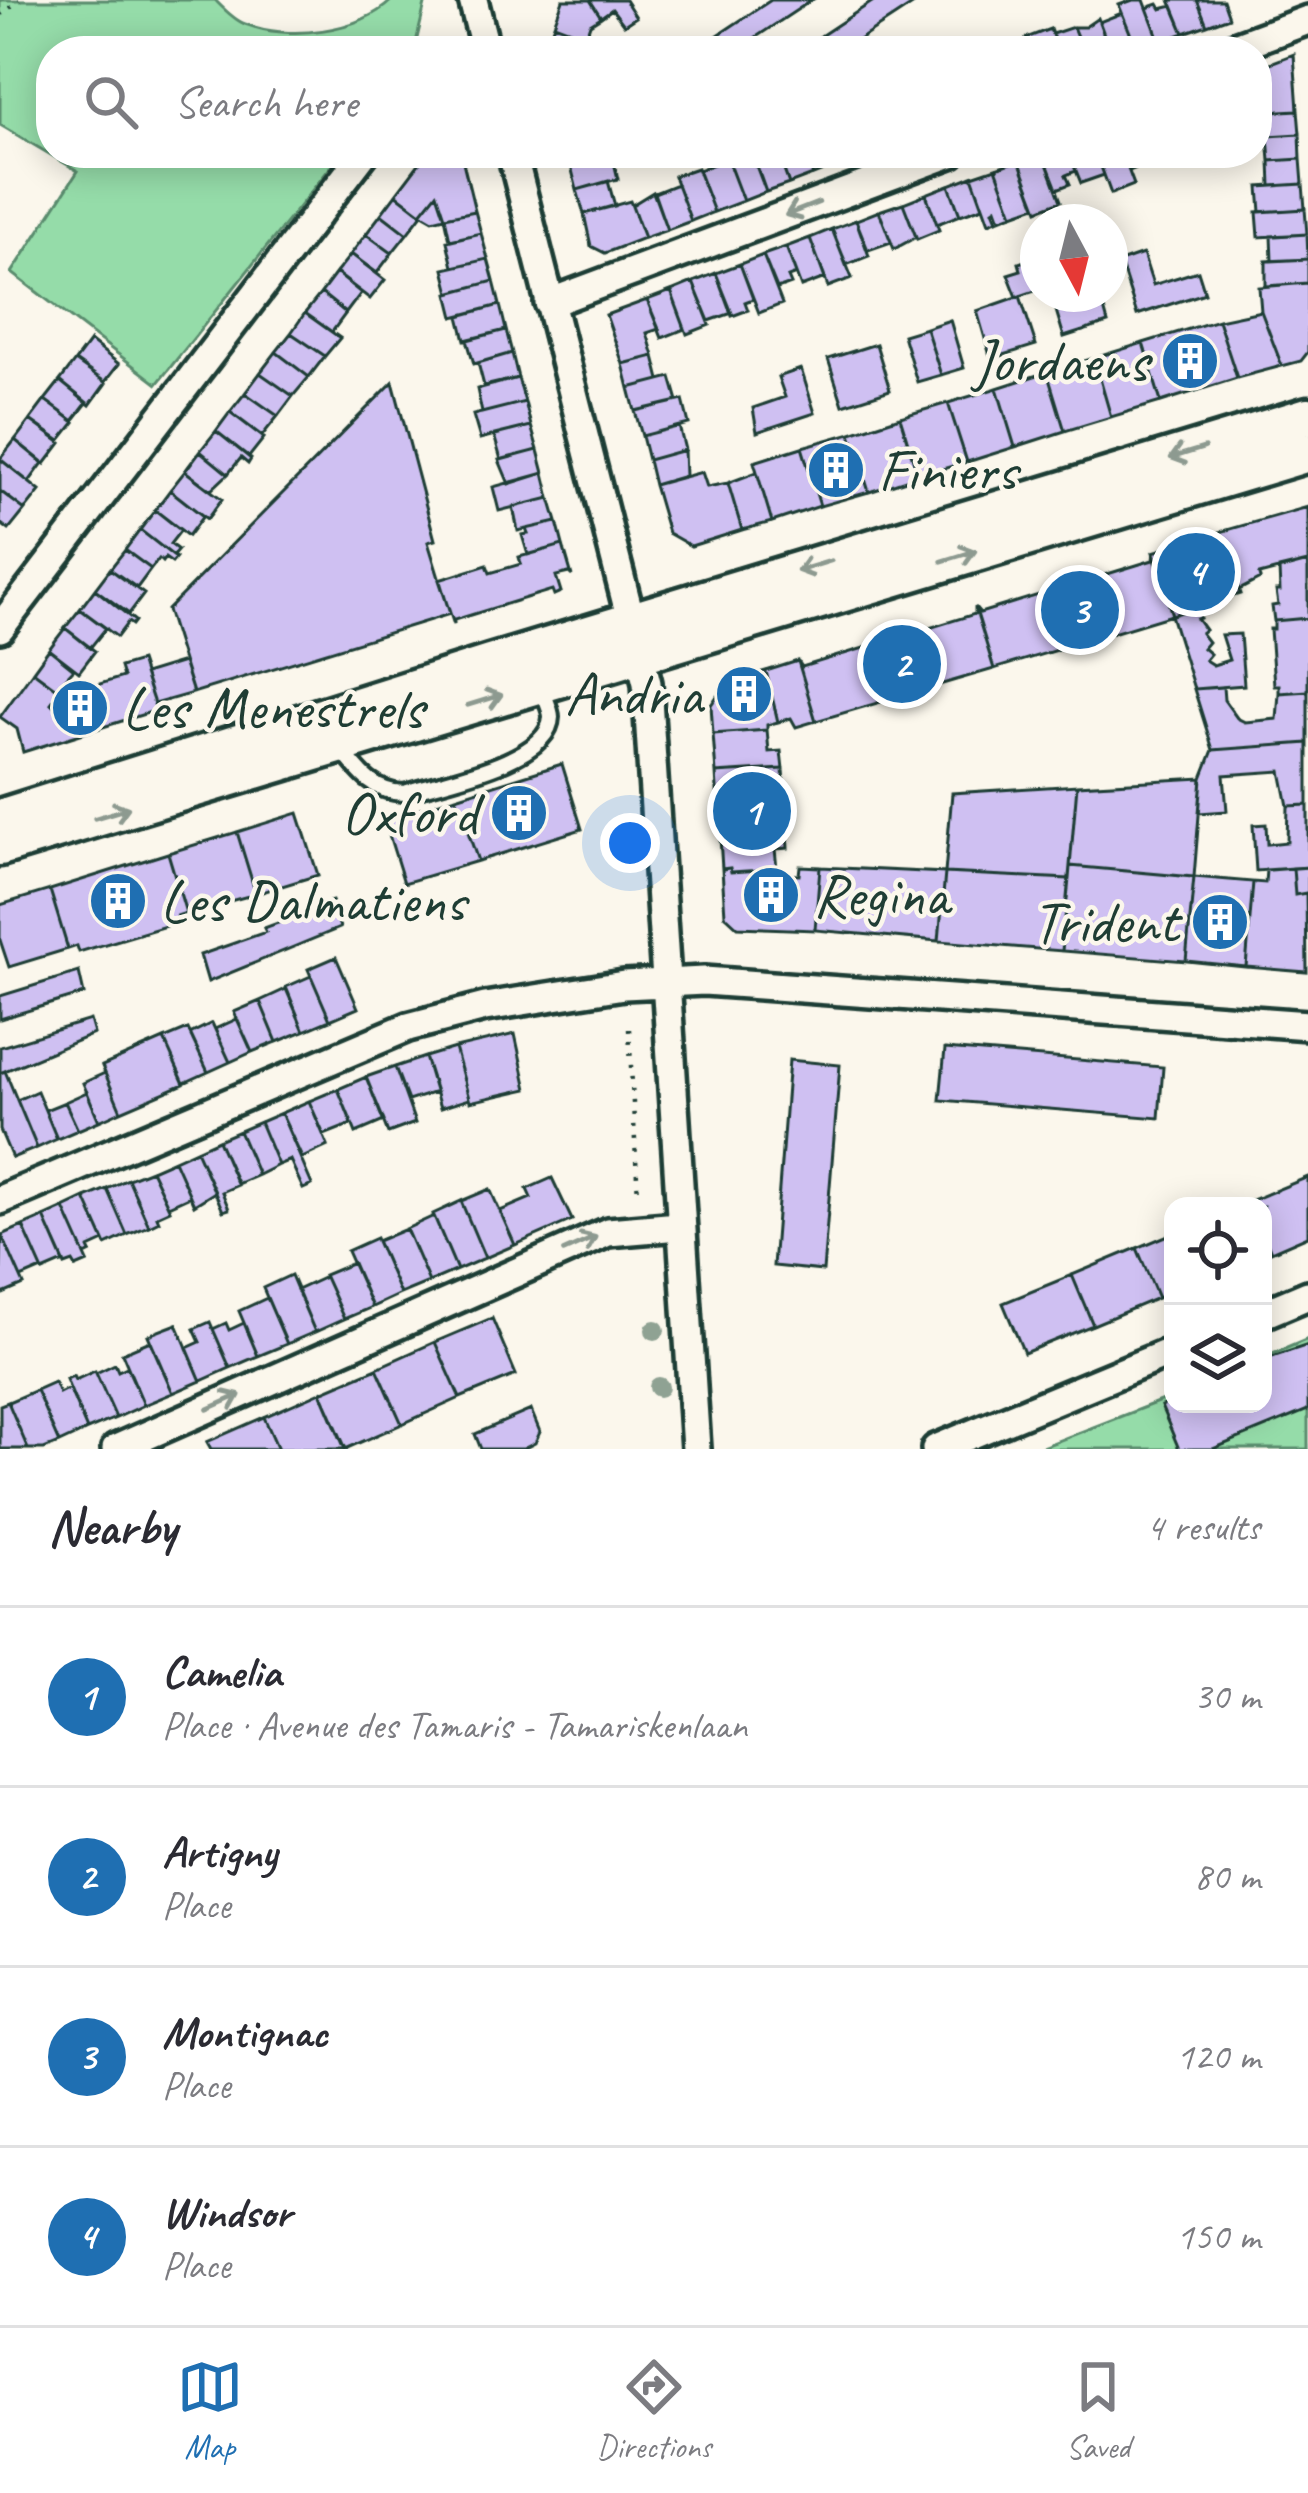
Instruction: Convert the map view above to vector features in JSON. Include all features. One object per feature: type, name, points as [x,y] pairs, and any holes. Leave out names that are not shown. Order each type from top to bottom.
[{"type":"street","points":[[473,0],[482,36]]},
{"type":"street","points":[[1265,36],[1308,20]]},
{"type":"street","points":[[0,628],[353,168]]},
{"type":"street","points":[[516,168],[647,683],[695,1449]]},
{"type":"street","points":[[548,303],[911,168]]},
{"type":"street","points":[[0,847],[540,683],[637,636],[1308,416]]},
{"type":"street","points":[[0,818],[637,636],[1308,453]]},
{"type":"street","points":[[0,1201],[408,1027],[485,1007],[624,985],[704,981],[1308,1025]]},
{"type":"street","points":[[116,1449],[608,1232],[680,1226]]},
{"type":"street","points":[[1272,1310],[1308,1295]]},
{"type":"street","points":[[936,1449],[1164,1355]]},
{"type":"lane","points":[[338,745],[374,785],[388,793],[404,793],[507,761],[533,747],[551,717],[540,683]]},
{"type":"path","points":[[0,15],[20,0]]},
{"type":"path","points":[[628,1029],[638,1196]]},
{"type":"green space","points":[[0,0],[215,0],[245,24],[302,32],[361,20],[392,0],[426,0],[418,36],[36,36],[36,146],[0,125]]},
{"type":"green space","points":[[73,168],[330,168],[157,384],[12,273],[78,171]]},
{"type":"green space","points":[[1308,1339],[1308,1449],[1037,1449],[1164,1400],[1164,1413],[1272,1413],[1272,1354]]},
{"type":"building","points":[[563,0],[590,0],[601,17],[590,24],[586,36],[554,24]]},
{"type":"building","points":[[590,0],[625,0],[636,17],[624,25],[612,9],[601,17]]},
{"type":"building","points":[[771,0],[812,0],[758,36],[717,36]]},
{"type":"building","points":[[875,0],[920,0],[865,36],[821,36]]},
{"type":"building","points":[[1144,0],[1158,36],[1131,36],[1119,5]]},
{"type":"building","points":[[1170,0],[1197,0],[1207,25],[1184,33]]},
{"type":"building","points":[[1197,0],[1223,0],[1229,17],[1207,25]]},
{"type":"building","points":[[1173,6],[1184,33],[1158,36],[1147,8]]},
{"type":"building","points":[[1122,13],[1131,36],[1104,36],[1099,22]]},
{"type":"building","points":[[1098,18],[1105,36],[1077,36],[1073,27],[1085,27]]},
{"type":"building","points":[[554,24],[586,36],[550,36]]},
{"type":"building","points":[[1073,27],[1077,36],[1053,36]]},
{"type":"building","points":[[1294,54],[1298,110],[1272,111],[1272,62]]},
{"type":"building","points":[[1298,110],[1300,134],[1272,136],[1272,112]]},
{"type":"building","points":[[1300,134],[1301,159],[1272,161],[1272,136]]},
{"type":"building","points":[[1301,159],[1303,184],[1271,186],[1272,161]]},
{"type":"building","points":[[416,168],[464,168],[475,211],[445,217],[437,193],[421,213],[396,194]]},
{"type":"building","points":[[572,168],[615,168],[618,179],[577,190]]},
{"type":"building","points":[[697,168],[714,212],[691,221],[674,176]]},
{"type":"building","points":[[730,168],[743,201],[714,212],[698,170]]},
{"type":"building","points":[[731,168],[757,168],[766,192],[743,201]]},
{"type":"building","points":[[757,168],[783,168],[789,184],[766,192]]},
{"type":"building","points":[[783,168],[810,168],[813,175],[789,184]]},
{"type":"building","points":[[996,168],[1022,168],[1035,204],[1020,204],[1020,212],[1013,214]]},
{"type":"building","points":[[996,168],[1013,214],[1000,219],[996,208],[997,220],[989,223],[972,176]]},
{"type":"building","points":[[1022,168],[1049,168],[1061,201],[1036,204]]},
{"type":"building","points":[[1049,168],[1075,168],[1066,175],[1070,184],[1057,189]]},
{"type":"building","points":[[1075,168],[1101,168],[1104,175],[1081,183]]},
{"type":"building","points":[[1101,168],[1128,168],[1134,185],[1111,194]]},
{"type":"building","points":[[972,176],[983,207],[960,215],[949,185]]},
{"type":"building","points":[[608,181],[615,206],[584,214],[577,190]]},
{"type":"building","points":[[677,184],[691,221],[667,230],[654,193]]},
{"type":"building","points":[[1303,184],[1305,209],[1261,212],[1259,187]]},
{"type":"building","points":[[949,185],[960,215],[937,224],[926,194]]},
{"type":"building","points":[[653,192],[667,230],[644,238],[632,205]]},
{"type":"building","points":[[437,193],[445,217],[433,220],[421,213]]},
{"type":"building","points":[[396,194],[422,214],[407,234],[381,214]]},
{"type":"building","points":[[926,194],[939,230],[917,239],[903,203]]},
{"type":"building","points":[[630,201],[644,238],[605,253],[591,246],[584,214]]},
{"type":"building","points":[[903,203],[916,237],[894,249],[879,211]]},
{"type":"building","points":[[1305,209],[1307,234],[1259,237],[1257,212]]},
{"type":"building","points":[[475,211],[481,233],[450,240],[445,217]]},
{"type":"building","points":[[879,211],[891,242],[868,250],[856,220]]},
{"type":"building","points":[[381,214],[407,234],[392,253],[366,234]]},
{"type":"building","points":[[856,220],[869,256],[846,265],[832,229]]},
{"type":"building","points":[[832,229],[852,278],[828,287],[810,238]]},
{"type":"building","points":[[481,233],[488,259],[453,267],[447,241]]},
{"type":"building","points":[[366,234],[392,253],[377,273],[351,254]]},
{"type":"building","points":[[1307,234],[1308,259],[1272,261],[1271,236]]},
{"type":"building","points":[[810,238],[825,278],[801,287],[786,247]]},
{"type":"building","points":[[786,247],[796,274],[788,277],[791,284],[777,289],[763,255]]},
{"type":"building","points":[[351,254],[385,280],[370,299],[336,273]]},
{"type":"building","points":[[1143,254],[1153,285],[1198,271],[1205,293],[1137,315],[1128,287],[1128,259]]},
{"type":"building","points":[[763,255],[782,304],[759,313],[740,264]]},
{"type":"building","points":[[488,259],[494,281],[450,293],[444,269]]},
{"type":"building","points":[[1308,259],[1308,283],[1266,286],[1266,261]]},
{"type":"building","points":[[740,264],[753,299],[745,302],[748,310],[732,316],[716,273]]},
{"type":"building","points":[[1020,270],[1020,296],[1017,297],[1008,274]]},
{"type":"building","points":[[336,273],[361,293],[346,313],[321,293]]},
{"type":"building","points":[[716,273],[732,313],[709,321],[693,282]]},
{"type":"building","points":[[494,281],[500,305],[454,317],[448,293]]},
{"type":"building","points":[[693,282],[710,325],[687,334],[671,291]]},
{"type":"building","points":[[1308,283],[1308,352],[1301,361],[1282,366],[1261,311],[1259,287]]},
{"type":"building","points":[[671,291],[685,329],[662,338],[647,300]]},
{"type":"building","points":[[321,293],[346,313],[332,332],[305,313]]},
{"type":"building","points":[[1020,296],[1020,312],[1025,312],[1036,345],[991,359],[977,311]]},
{"type":"building","points":[[647,300],[659,329],[647,333],[654,356],[623,364],[606,315]]},
{"type":"building","points":[[500,305],[506,330],[465,340],[459,316]]},
{"type":"building","points":[[1261,311],[1282,366],[1237,378],[1218,320]]},
{"type":"building","points":[[1056,312],[1105,312],[1108,323],[1064,337]]},
{"type":"building","points":[[305,313],[340,338],[325,356],[291,333]]},
{"type":"building","points":[[950,320],[964,368],[941,375],[926,328]]},
{"type":"building","name":"Jordaens","points":[[1218,320],[1237,378],[1161,402],[1143,343]]},
{"type":"building","points":[[926,328],[941,375],[917,382],[903,335]]},
{"type":"building","points":[[506,330],[512,353],[474,364],[467,340]]},
{"type":"building","points":[[291,333],[325,356],[309,377],[276,352]]},
{"type":"building","points":[[90,341],[119,364],[105,382],[75,361]]},
{"type":"building","points":[[1143,343],[1161,402],[1111,417],[1094,358]]},
{"type":"building","points":[[876,344],[890,390],[843,405],[828,359]]},
{"type":"building","points":[[276,352],[309,377],[293,396],[260,373]]},
{"type":"building","points":[[512,353],[518,378],[484,386],[478,363]]},
{"type":"building","points":[[654,356],[660,380],[629,388],[623,364]]},
{"type":"building","points":[[1094,358],[1111,417],[1065,431],[1047,372]]},
{"type":"building","points":[[75,361],[106,383],[90,405],[60,381]]},
{"type":"building","points":[[801,369],[815,413],[757,432],[753,408],[785,397],[778,377]]},
{"type":"building","points":[[1047,372],[1065,431],[1015,447],[997,388]]},
{"type":"building","points":[[260,373],[293,396],[278,416],[245,393]]},
{"type":"building","points":[[671,377],[678,401],[635,411],[629,388]]},
{"type":"building","points":[[518,378],[525,402],[482,413],[477,389]]},
{"type":"building","points":[[60,381],[87,403],[73,421],[45,400]]},
{"type":"building","points":[[393,382],[435,540],[428,542],[450,614],[193,693],[167,610]]},
{"type":"building","points":[[997,388],[1015,447],[967,462],[948,403]]},
{"type":"building","points":[[245,393],[278,416],[262,436],[230,412]]},
{"type":"building","points":[[45,400],[75,422],[60,441],[30,420]]},
{"type":"building","points":[[683,400],[689,424],[642,436],[635,411]]},
{"type":"building","points":[[525,402],[531,426],[480,439],[473,415]]},
{"type":"building","points":[[948,403],[967,462],[918,476],[900,417]]},
{"type":"building","points":[[230,412],[264,438],[249,457],[216,431]]},
{"type":"building","points":[[900,417],[918,476],[869,492],[851,433]]},
{"type":"building","points":[[30,420],[61,443],[45,464],[15,440]]},
{"type":"building","points":[[531,426],[538,450],[501,460],[494,435]]},
{"type":"building","points":[[679,426],[685,450],[648,460],[642,436]]},
{"type":"building","points":[[216,431],[251,459],[248,464],[241,458],[228,474],[200,451]]},
{"type":"building","name":"Finiers","points":[[851,433],[869,492],[820,506],[802,447]]},
{"type":"building","points":[[15,440],[43,463],[29,482],[0,459]]},
{"type":"building","points":[[802,447],[820,506],[772,522],[754,462]]},
{"type":"building","points":[[538,450],[544,473],[509,484],[499,460]]},
{"type":"building","points":[[684,450],[685,476],[654,485],[648,460]]},
{"type":"building","points":[[200,451],[228,474],[211,490],[185,471]]},
{"type":"building","points":[[0,459],[40,491],[25,510],[0,491]]},
{"type":"building","points":[[185,471],[222,499],[207,519],[170,490]]},
{"type":"building","points":[[702,472],[707,487],[728,483],[742,530],[691,546],[668,533],[654,485]]},
{"type":"building","points":[[757,472],[772,522],[742,530],[728,483]]},
{"type":"building","points":[[544,473],[550,498],[499,511],[493,487]]},
{"type":"building","points":[[170,490],[203,516],[188,536],[155,510]]},
{"type":"building","points":[[0,491],[25,510],[9,530],[0,523]]},
{"type":"building","points":[[550,498],[557,522],[518,531],[513,507]]},
{"type":"building","points":[[1308,507],[1308,562],[1259,575],[1260,579],[1239,590],[1220,532]]},
{"type":"building","points":[[155,510],[181,530],[170,544],[178,550],[173,556],[140,530]]},
{"type":"building","points":[[557,522],[563,545],[528,555],[522,535],[528,534],[526,529]]},
{"type":"building","points":[[140,530],[176,558],[172,563],[159,559],[151,569],[125,550]]},
{"type":"building","points":[[1220,532],[1240,594],[1172,615],[1153,552]]},
{"type":"building","points":[[563,545],[572,576],[556,576],[561,592],[554,595],[552,590],[454,620],[454,625],[439,580],[487,565],[490,573],[521,564],[519,557]]},
{"type":"building","points":[[125,550],[151,569],[137,588],[110,569]]},
{"type":"building","points":[[1154,553],[1172,615],[994,669],[975,607],[980,613],[1153,560]]},
{"type":"building","points":[[1308,562],[1308,618],[1274,621],[1279,569]]},
{"type":"building","points":[[110,569],[144,594],[129,614],[95,589]]},
{"type":"building","points":[[95,589],[135,621],[128,622],[117,637],[80,609]]},
{"type":"building","points":[[975,607],[994,669],[816,721],[798,661],[802,667],[975,614]]},
{"type":"building","points":[[1197,608],[1197,619],[1205,630],[1201,633],[1208,642],[1203,648],[1210,654],[1205,660],[1213,665],[1229,660],[1221,635],[1240,634],[1244,685],[1194,689],[1171,615]]},
{"type":"building","points":[[80,609],[106,628],[90,648],[65,628]]},
{"type":"building","points":[[1308,618],[1308,691],[1279,693],[1279,685],[1274,685],[1270,629],[1274,621]]},
{"type":"building","points":[[65,628],[95,651],[79,672],[49,649]]},
{"type":"building","points":[[49,649],[74,669],[56,688],[33,671]]},
{"type":"building","name":"Les Menestrels","points":[[140,661],[158,716],[154,711],[23,752],[17,729],[0,717],[33,671],[60,691],[51,703],[54,706],[95,693],[93,686],[123,677],[120,667]]},
{"type":"building","points":[[798,661],[816,721],[796,727],[791,718],[778,722],[766,671]]},
{"type":"building","points":[[183,662],[193,693],[154,704],[144,674]]},
{"type":"building","name":"Andria","points":[[766,671],[778,722],[767,725],[767,730],[713,734],[711,705],[726,683]]},
{"type":"building","points":[[1223,687],[1224,700],[1245,722],[1277,719],[1279,693],[1308,691],[1308,743],[1213,750],[1194,689]]},
{"type":"building","points":[[767,730],[769,752],[781,751],[783,769],[716,773],[713,734]]},
{"type":"building","points":[[1308,743],[1308,805],[1288,806],[1281,771],[1224,775],[1227,811],[1199,813],[1202,778],[1213,750]]},
{"type":"building","name":"Oxford","points":[[562,764],[582,829],[478,861],[456,797]]},
{"type":"building","points":[[783,769],[788,848],[775,849],[777,869],[722,869],[716,773]]},
{"type":"building","points":[[1202,778],[1194,877],[1070,866],[1077,785]]},
{"type":"building","points":[[1077,785],[1069,879],[945,873],[952,793]]},
{"type":"building","points":[[456,797],[478,861],[404,883],[384,819]]},
{"type":"building","points":[[1308,805],[1308,867],[1256,871],[1253,825],[1266,824],[1267,844],[1287,842],[1288,806]]},
{"type":"building","points":[[298,813],[318,875],[256,894],[237,832]]},
{"type":"building","points":[[237,832],[256,894],[186,913],[168,853]]},
{"type":"building","name":"Les Dalmatiens","points":[[168,853],[186,913],[177,916],[179,922],[79,952],[77,946],[68,949],[50,890]]},
{"type":"building","name":"Regina","points":[[800,866],[820,867],[815,930],[738,927],[725,915],[722,869],[777,869],[777,874],[799,875]]},
{"type":"building","points":[[1070,866],[1194,877],[1186,961],[1062,951]]},
{"type":"building","points":[[820,867],[945,873],[939,941],[815,930]]},
{"type":"building","points":[[1308,867],[1308,911],[1306,893],[1295,895],[1293,868]]},
{"type":"building","points":[[1293,868],[1295,895],[1306,893],[1307,972],[1246,967],[1253,882],[1265,883],[1266,870]]},
{"type":"building","points":[[945,873],[1069,879],[1062,951],[939,941]]},
{"type":"building","name":"Trident","points":[[1194,877],[1253,882],[1246,967],[1186,961]]},
{"type":"building","points":[[50,890],[68,949],[9,967],[0,940],[0,905]]},
{"type":"building","points":[[332,901],[340,928],[208,982],[200,955],[266,932],[264,928],[286,920],[285,915]]},
{"type":"building","points":[[336,957],[358,1008],[330,1020],[308,969]]},
{"type":"building","points":[[79,972],[84,994],[0,1019],[0,996]]},
{"type":"building","points":[[311,976],[330,1020],[304,1031],[286,987]]},
{"type":"building","points":[[286,989],[304,1031],[277,1042],[260,1001]]},
{"type":"building","points":[[260,1001],[277,1042],[252,1052],[234,1012]]},
{"type":"building","points":[[237,1019],[252,1052],[230,1062],[215,1029]]},
{"type":"building","points":[[90,1020],[94,1034],[0,1073],[0,1047]]},
{"type":"building","points":[[212,1023],[230,1062],[208,1072],[190,1034]]},
{"type":"building","points":[[188,1029],[208,1072],[184,1083],[164,1039]]},
{"type":"building","points":[[515,1034],[527,1089],[470,1102],[455,1048]]},
{"type":"building","points":[[164,1039],[184,1084],[121,1111],[102,1066]]},
{"type":"building","points":[[455,1048],[469,1099],[440,1108],[425,1057]]},
{"type":"building","points":[[945,1049],[1163,1067],[1159,1118],[940,1100]]},
{"type":"building","points":[[425,1057],[436,1092],[408,1101],[395,1067]]},
{"type":"building","points":[[789,1060],[840,1065],[823,1271],[773,1266]]},
{"type":"building","points":[[395,1067],[415,1123],[388,1133],[366,1077]]},
{"type":"building","points":[[5,1071],[37,1148],[12,1158],[0,1130],[0,1073]]},
{"type":"building","points":[[105,1073],[121,1111],[99,1121],[83,1083]]},
{"type":"building","points":[[366,1077],[384,1121],[356,1133],[338,1089]]},
{"type":"building","points":[[338,1089],[352,1124],[324,1135],[309,1101]]},
{"type":"building","points":[[37,1091],[57,1139],[37,1148],[17,1100]]},
{"type":"building","points":[[87,1092],[99,1121],[78,1130],[65,1102]]},
{"type":"building","points":[[309,1101],[328,1146],[302,1158],[281,1113]]},
{"type":"building","points":[[65,1102],[78,1130],[57,1139],[45,1110]]},
{"type":"building","points":[[281,1113],[312,1185],[303,1189],[290,1160],[278,1165],[260,1122]]},
{"type":"building","points":[[260,1122],[278,1165],[258,1175],[239,1131]]},
{"type":"building","points":[[239,1131],[258,1175],[237,1184],[218,1140]]},
{"type":"building","points":[[218,1140],[238,1185],[222,1192],[229,1209],[223,1211],[196,1150]]},
{"type":"building","points":[[196,1150],[215,1192],[194,1205],[174,1160]]},
{"type":"building","points":[[174,1160],[190,1196],[168,1206],[151,1170]]},
{"type":"building","points":[[151,1170],[170,1210],[149,1226],[128,1179]]},
{"type":"building","points":[[1308,1177],[1308,1236],[1272,1252],[1272,1197],[1260,1197]]},
{"type":"building","points":[[552,1178],[572,1220],[515,1245],[500,1211],[531,1198],[527,1189]]},
{"type":"building","points":[[128,1179],[149,1226],[127,1235],[107,1189]]},
{"type":"building","points":[[107,1189],[127,1235],[106,1245],[85,1198]]},
{"type":"building","points":[[490,1189],[515,1245],[485,1258],[461,1201]]},
{"type":"building","points":[[85,1198],[104,1241],[85,1255],[64,1208]]},
{"type":"building","points":[[461,1201],[485,1258],[457,1270],[433,1214]]},
{"type":"building","points":[[64,1208],[88,1262],[76,1267],[73,1262],[65,1265],[44,1217]]},
{"type":"building","points":[[434,1216],[457,1270],[429,1282],[406,1229]]},
{"type":"building","points":[[44,1217],[64,1262],[43,1271],[23,1226]]},
{"type":"building","points":[[23,1226],[42,1269],[21,1278],[2,1235]]},
{"type":"building","points":[[406,1229],[429,1282],[400,1294],[377,1241]]},
{"type":"building","points":[[2,1235],[24,1285],[3,1294],[0,1287]]},
{"type":"building","points":[[1164,1237],[1164,1295],[1158,1298],[1137,1248]]},
{"type":"building","points":[[376,1238],[400,1294],[372,1307],[347,1251]]},
{"type":"building","points":[[1137,1248],[1158,1298],[1093,1325],[1072,1275]]},
{"type":"building","points":[[353,1263],[372,1307],[344,1319],[324,1275]]},
{"type":"building","points":[[291,1275],[315,1332],[287,1344],[263,1288]]},
{"type":"building","points":[[1072,1275],[1093,1325],[1024,1353],[1003,1303]]},
{"type":"building","points":[[325,1277],[344,1319],[315,1332],[297,1290]]},
{"type":"building","points":[[267,1298],[287,1344],[258,1356],[239,1311]]},
{"type":"building","points":[[492,1318],[516,1375],[460,1398],[435,1342]]},
{"type":"building","points":[[210,1322],[230,1368],[201,1381],[187,1348],[200,1342],[194,1329]]},
{"type":"building","points":[[226,1323],[229,1330],[244,1323],[258,1356],[230,1368],[213,1329]]},
{"type":"building","points":[[177,1324],[201,1381],[173,1393],[148,1335]]},
{"type":"building","points":[[150,1341],[173,1393],[144,1405],[122,1353]]},
{"type":"building","points":[[435,1342],[460,1398],[402,1424],[377,1368]]},
{"type":"building","points":[[1308,1345],[1308,1410],[1213,1449],[1179,1449],[1161,1406],[1164,1413],[1272,1413],[1272,1357]]},
{"type":"building","points":[[115,1364],[118,1371],[127,1367],[144,1405],[116,1418],[96,1373]]},
{"type":"building","points":[[377,1368],[402,1424],[345,1449],[321,1392]]},
{"type":"building","points":[[95,1371],[116,1418],[87,1430],[66,1379]]},
{"type":"building","points":[[54,1382],[59,1393],[69,1388],[87,1430],[59,1443],[36,1390]]},
{"type":"building","points":[[36,1390],[59,1443],[28,1449],[8,1402]]},
{"type":"building","points":[[321,1392],[346,1449],[278,1449],[264,1417]]},
{"type":"building","points":[[8,1402],[28,1449],[0,1449],[0,1405]]},
{"type":"building","points":[[531,1410],[540,1432],[535,1443],[523,1449],[481,1449],[475,1434]]},
{"type":"building","points":[[264,1417],[278,1449],[211,1449],[207,1442]]},
{"type":"place","name":"Jordaens","points":[[1190,361]]},
{"type":"place","name":"Finiers","points":[[836,470]]},
{"type":"place","name":"Windsor","points":[[1196,572]]},
{"type":"place","name":"Montignac","points":[[1080,610]]},
{"type":"place","name":"Artigny","points":[[902,664]]},
{"type":"place","name":"Andria","points":[[744,694]]},
{"type":"place","name":"Les Menestrels","points":[[80,708]]},
{"type":"place","name":"Camelia","points":[[752,811]]},
{"type":"place","name":"Oxford","points":[[519,813]]},
{"type":"place","name":"Regina","points":[[771,895]]},
{"type":"place","name":"Les Dalmatiens","points":[[118,901]]},
{"type":"place","name":"Trident","points":[[1220,922]]}]
